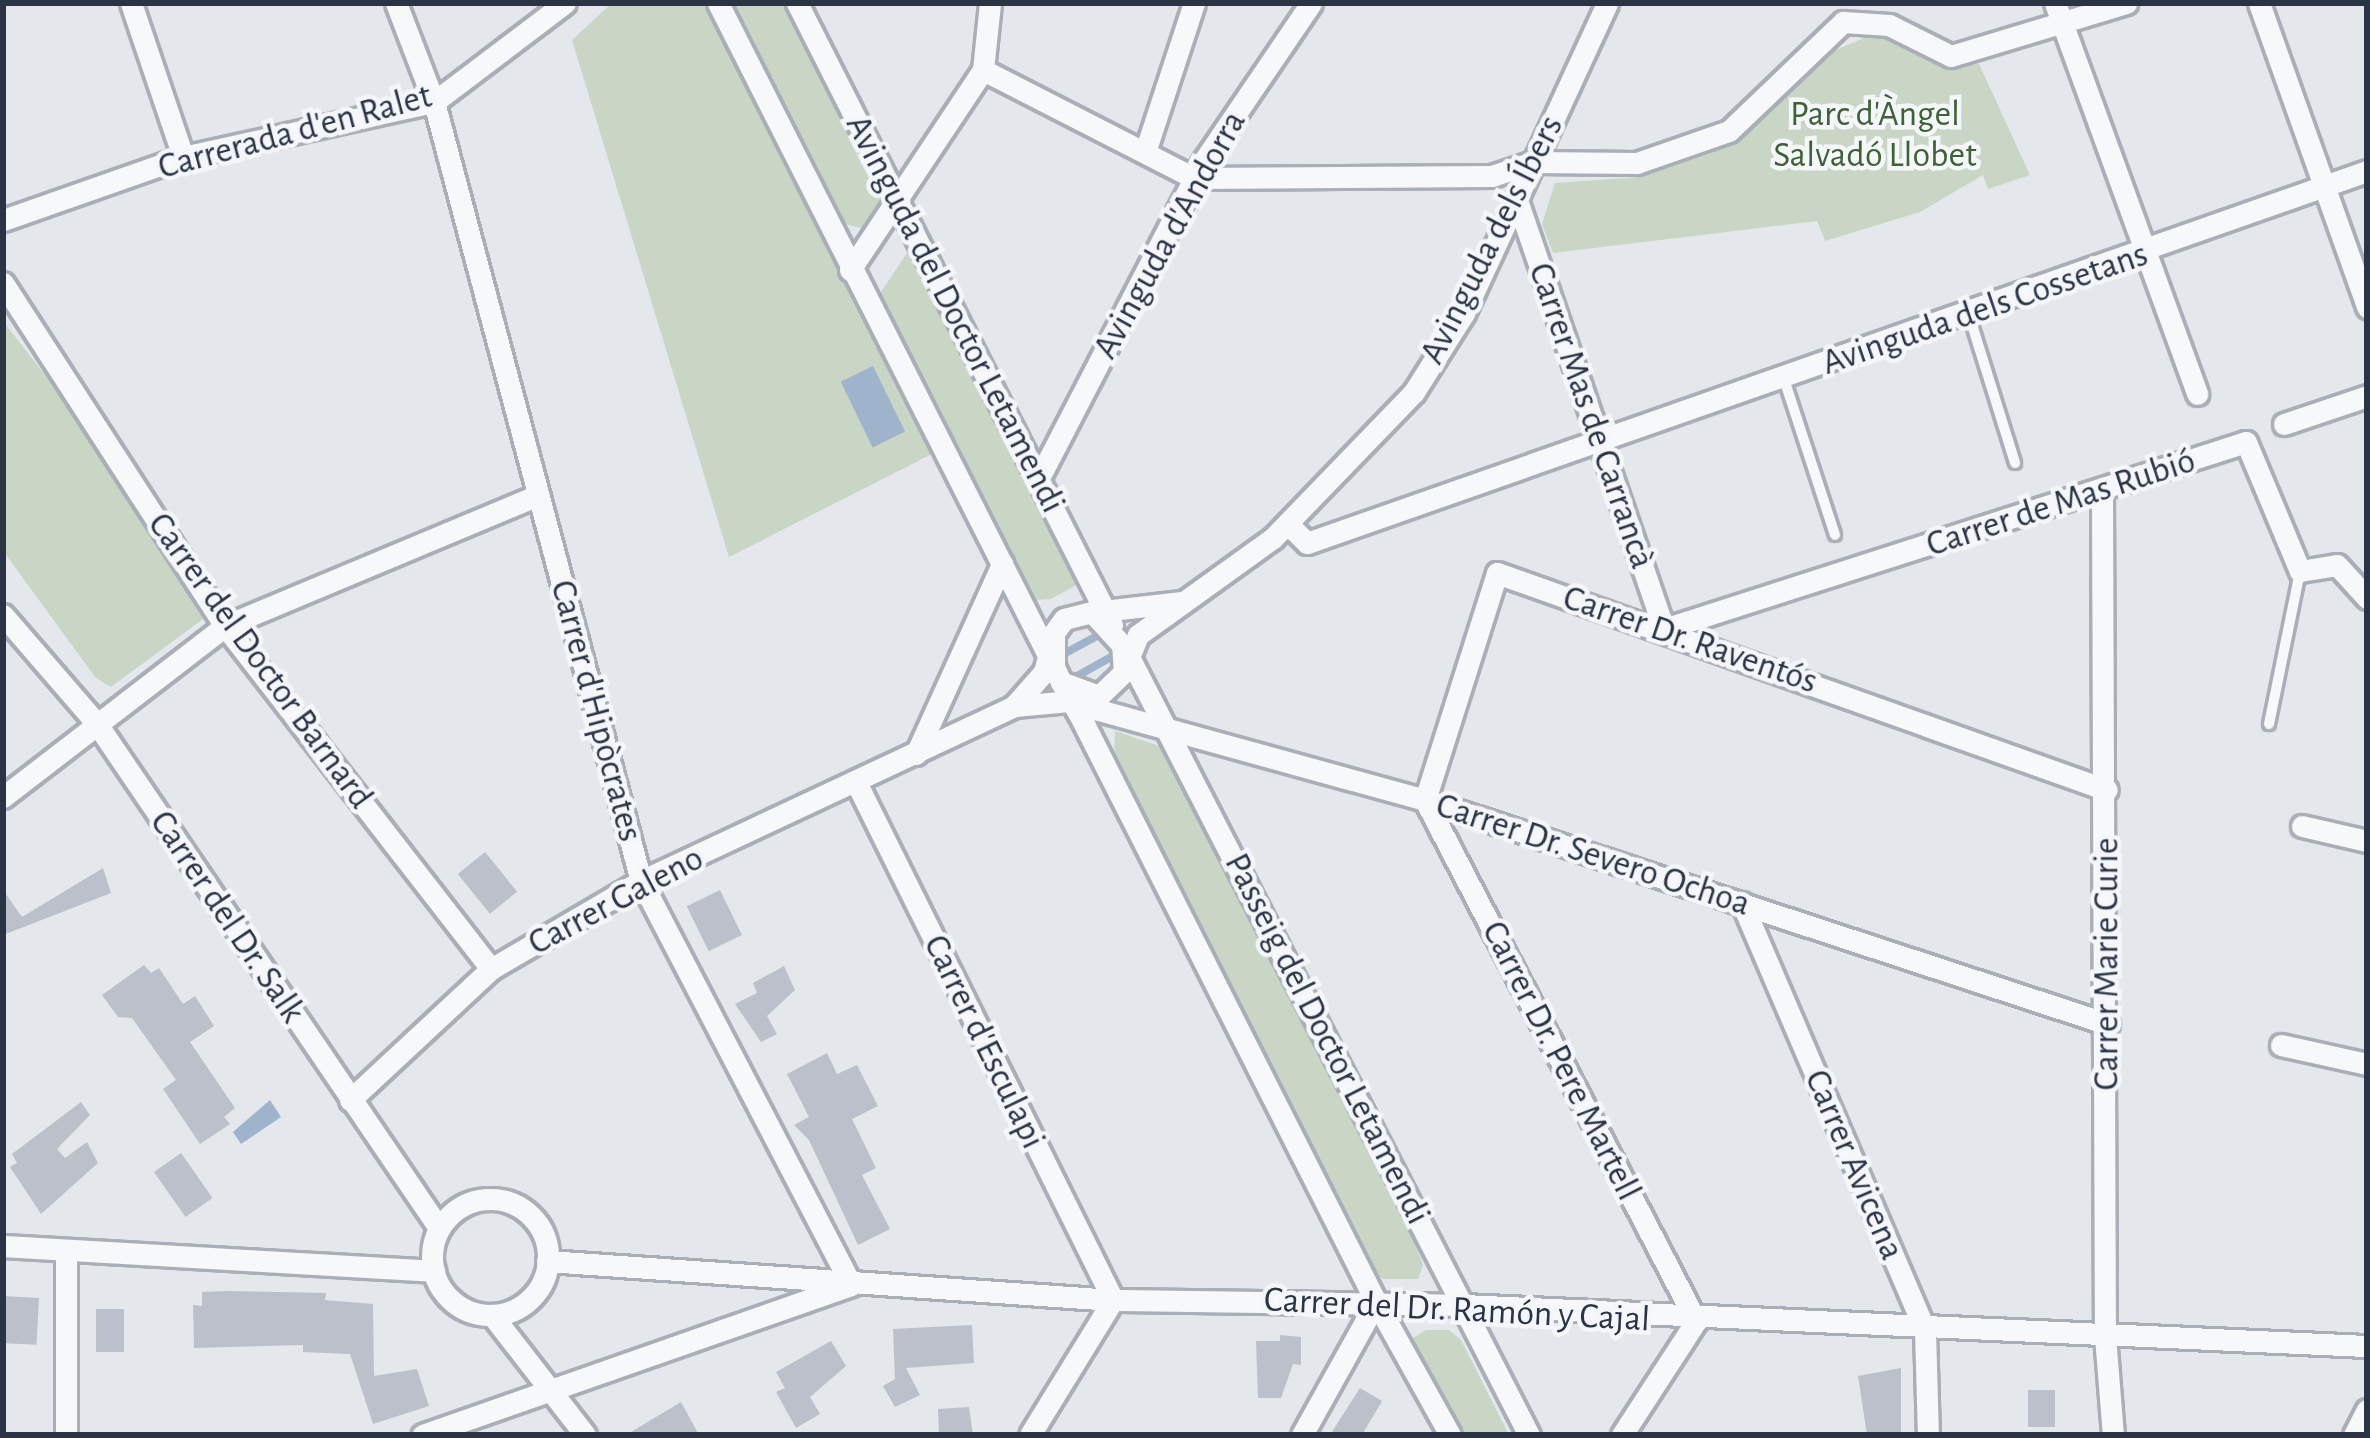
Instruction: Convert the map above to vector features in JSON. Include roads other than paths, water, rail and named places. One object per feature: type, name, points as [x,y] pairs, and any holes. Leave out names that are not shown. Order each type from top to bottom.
[{"type":"street","points":[[131,3],[183,157]]},
{"type":"street","name":"Carrer d'Hipòcrates","points":[[397,3],[434,102],[641,881],[850,1285]]},
{"type":"street","name":"Carrerada d'en Ralet","points":[[3,220],[183,157],[434,102],[565,3]]},
{"type":"street","name":"Passeig del Doctor Letamendi","points":[[718,3],[1376,1302],[1450,1435]]},
{"type":"street","name":"Avinguda del Doctor Letamendi","points":[[797,3],[897,209],[1041,475],[1114,637]]},
{"type":"street","points":[[850,270],[897,209],[983,70],[990,3]]},
{"type":"street","points":[[1145,152],[1193,3]]},
{"type":"street","name":"Avinguda d'Andorra","points":[[1041,475],[1194,178],[1311,3]]},
{"type":"street","name":"Avinguda dels Íbers","points":[[1114,637],[1138,635],[1288,524],[1414,392],[1518,203],[1607,3]]},
{"type":"street","points":[[983,70],[1194,178],[1492,176],[1533,162],[1637,163],[1729,130],[1843,22],[1888,25],[1951,56],[2059,14],[2126,3]]},
{"type":"street","points":[[2259,3],[2367,307]]},
{"type":"street","points":[[2059,14],[2142,255],[2197,394]]},
{"type":"street","name":"Avinguda dels Cossetans","points":[[1288,524],[1307,543],[2142,255],[2367,171]]},
{"type":"street","name":"Carrer Mas de Carrancà","points":[[1518,203],[1664,629]]},
{"type":"street","name":"Carrer del Doctor Barnard","points":[[3,283],[225,626],[490,968]]},
{"type":"street","points":[[2284,424],[2367,396]]},
{"type":"street","name":"Carrer de Mas Rubió","points":[[1664,629],[2246,442],[2300,571]]},
{"type":"street","name":"Carrer Marie Curie","points":[[2102,492],[2108,790],[2105,1336],[2113,1435]]},
{"type":"street","points":[[3,797],[225,626],[538,495]]},
{"type":"street","points":[[916,754],[1002,564]]},
{"type":"street","points":[[2300,571],[2337,565],[2367,598]]},
{"type":"street","name":"Carrer Dr. Raventós","points":[[1425,800],[1497,573],[2108,790]]},
{"type":"street","points":[[1057,671],[1064,620],[1114,637],[1189,601]]},
{"type":"street","name":"Carrer del Dr. Salk","points":[[3,616],[97,724],[439,1228]]},
{"type":"street","name":"Passeig del Doctor Letamendi","points":[[1114,637],[1170,731],[1529,1435]]},
{"type":"street","name":"Carrer Galeno","points":[[1057,671],[1099,696],[1114,637]]},
{"type":"street","name":"Carrer Galeno","points":[[350,1100],[490,968],[641,881],[1014,706],[1057,671]]},
{"type":"street","name":"Carrer Galeno","points":[[1014,706],[1057,671]]},
{"type":"street","name":"Carrer Dr. Severo Ochoa","points":[[1057,671],[1170,731],[1425,800],[2108,1024]]},
{"type":"street","name":"Carrer d'Esculapi","points":[[856,784],[1114,1300]]},
{"type":"street","name":"Carrer Dr. Pere Martell","points":[[1425,800],[1696,1321]]},
{"type":"street","points":[[2302,826],[2367,841]]},
{"type":"street","name":"Carrer Avicena","points":[[1742,903],[1925,1330],[1928,1435]]},
{"type":"street","points":[[2281,1045],[2367,1064]]},
{"type":"street","points":[[492,1315],[529,1300],[547,1261],[540,1227],[508,1201],[468,1202],[439,1228],[434,1271],[456,1304],[492,1315],[586,1435]]},
{"type":"street","points":[[3,1246],[434,1271]]},
{"type":"street","points":[[66,1250],[66,1435]]},
{"type":"street","name":"Carrer del Dr. Ramón y Cajal","points":[[547,1261],[1114,1300],[1463,1305],[1696,1321],[2367,1346]]},
{"type":"street","points":[[422,1435],[556,1393],[850,1285]]},
{"type":"street","points":[[1030,1435],[1114,1300]]},
{"type":"street","points":[[1302,1435],[1376,1302]]},
{"type":"street","points":[[1622,1435],[1696,1321]]},
{"type":"street","points":[[2354,1435],[2367,1410]]},
{"type":"lane","points":[[1969,315],[2015,463]]},
{"type":"lane","points":[[1784,379],[1835,535]]},
{"type":"lane","points":[[2269,724],[2300,571]]},
{"type":"water","points":[[873,366],[905,432],[873,447],[841,382]]},
{"type":"water","points":[[270,1100],[281,1117],[241,1144],[233,1132]]},
{"type":"waterway","points":[[1060,656],[1106,631]]},
{"type":"waterway","points":[[1072,679],[1118,653]]},
{"type":"park label","name":"Parc d'Àngel Salvadó Llobet","points":[[1875,134]]}]
